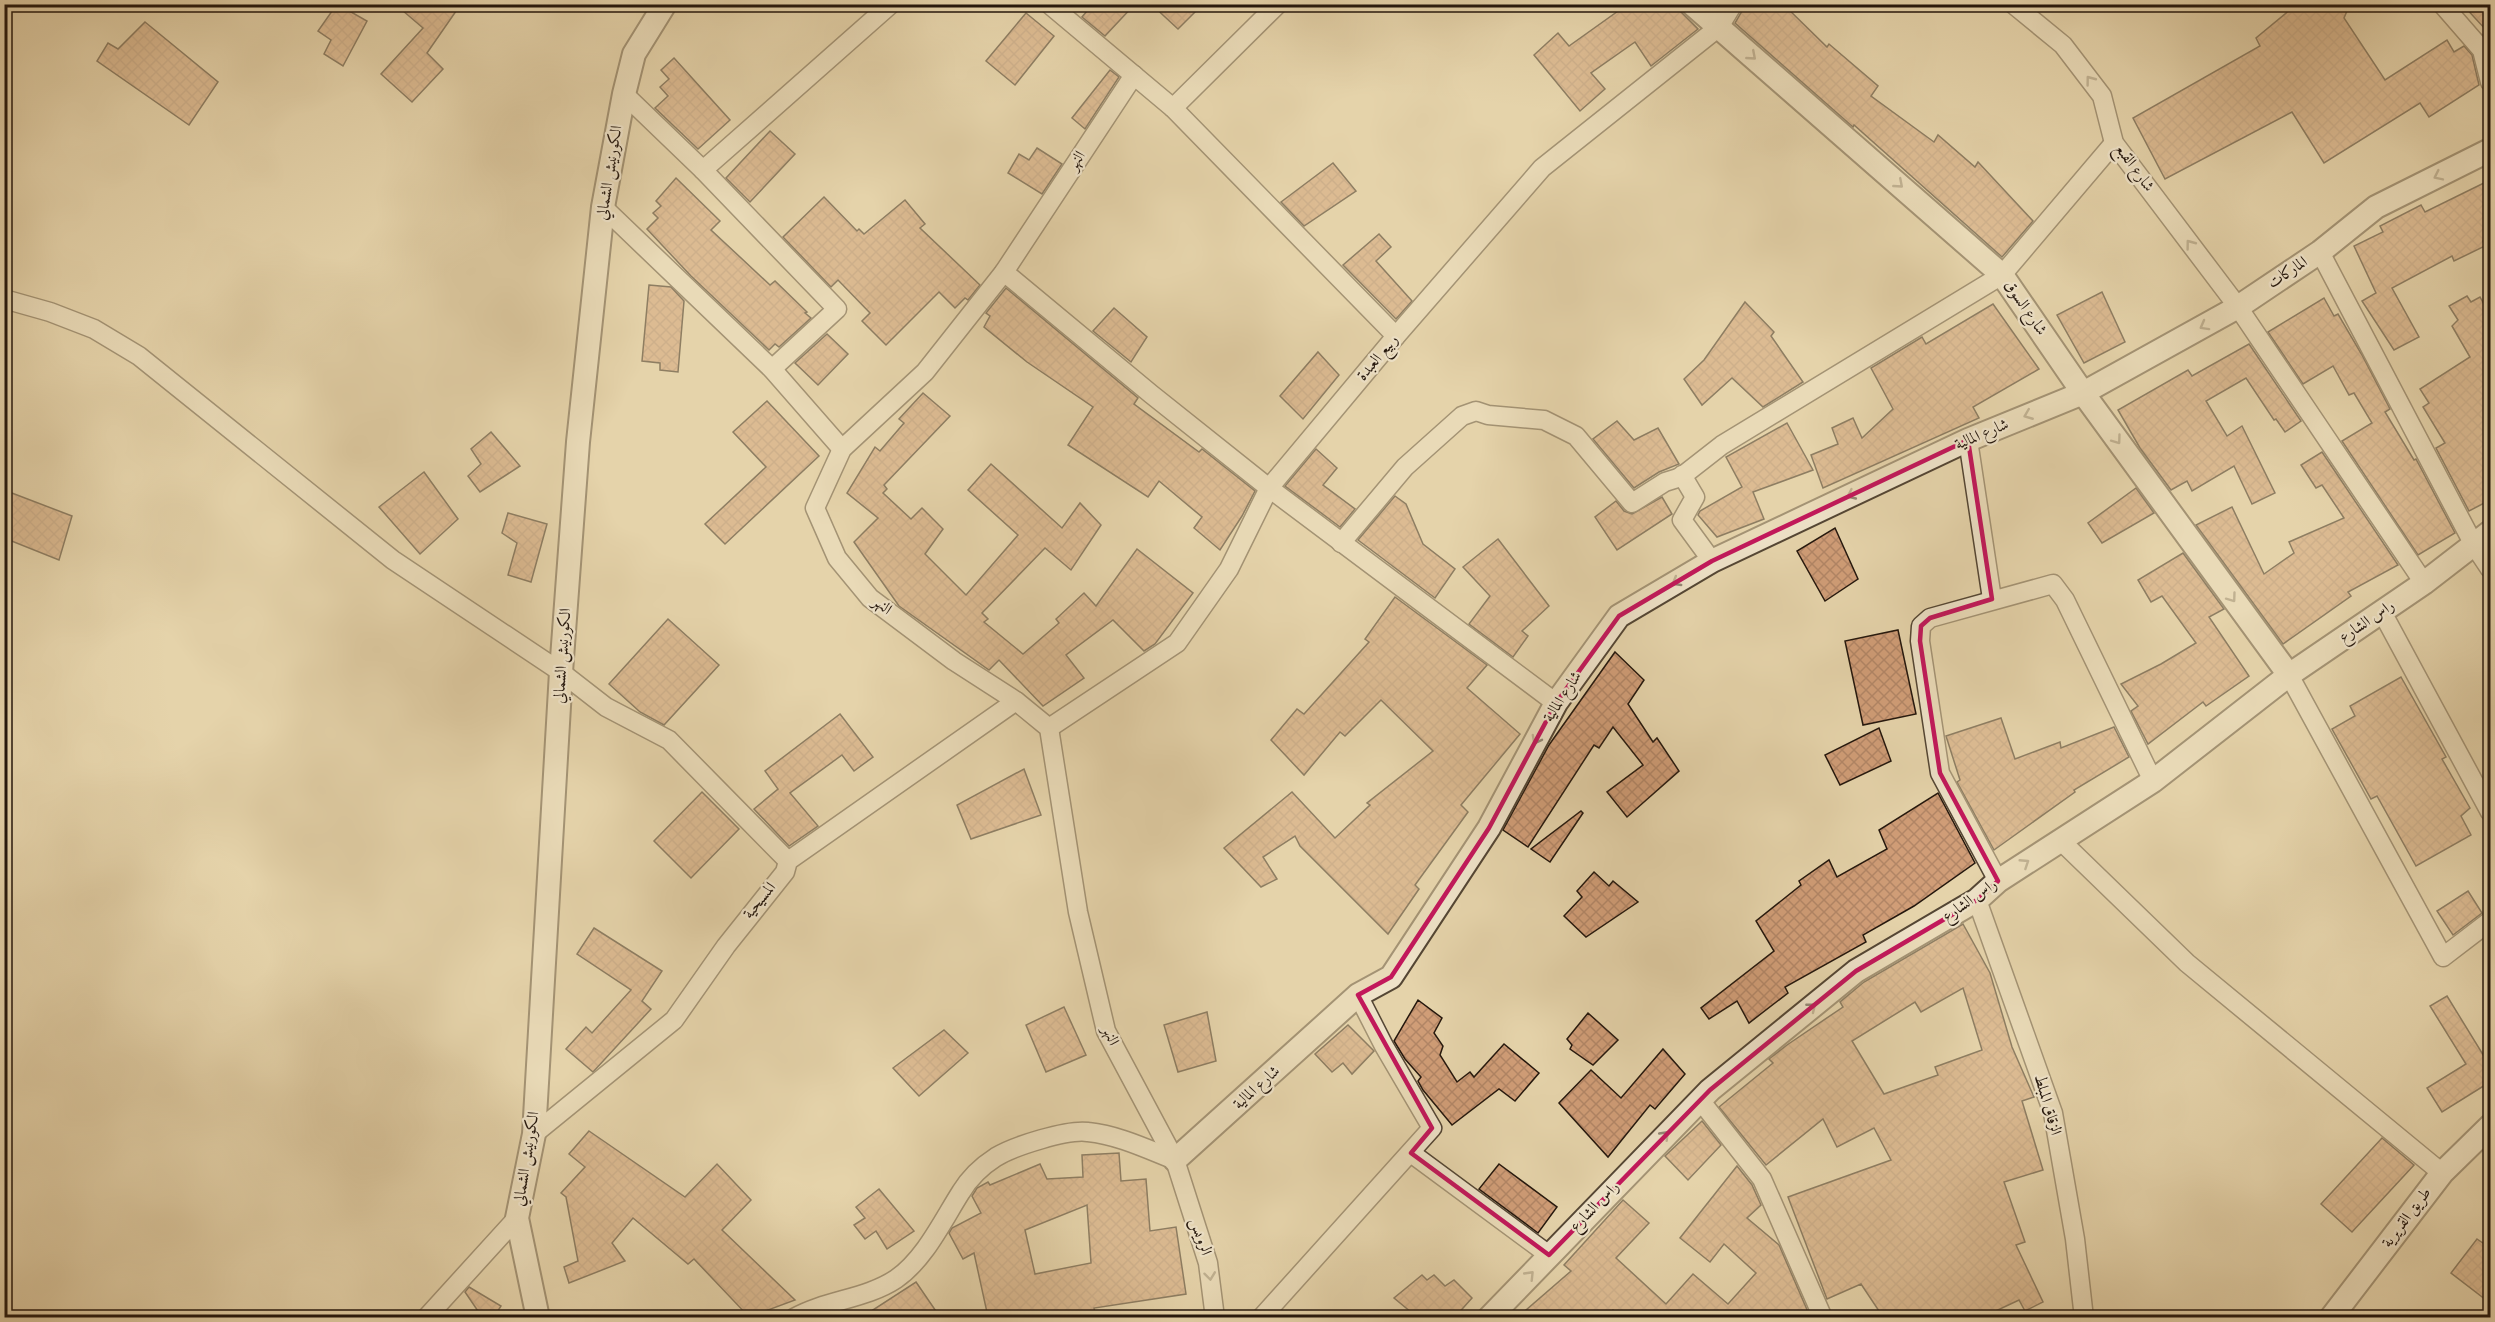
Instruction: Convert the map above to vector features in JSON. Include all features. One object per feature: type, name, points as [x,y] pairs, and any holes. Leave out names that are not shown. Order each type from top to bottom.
[{"type":"street","name":"الكورنيش الشمالي","points":[[538,1317],[517,1218],[534,1134],[561,672],[578,442],[603,207],[624,94],[633,54],[665,4]]},
{"type":"street","points":[[703,170],[891,4]]},
{"type":"street","points":[[1049,4],[1173,108],[1396,336]]},
{"type":"street","points":[[1173,108],[1278,4]]},
{"type":"street","name":"شارع السوق","points":[[1692,4],[2002,275],[2083,393],[2289,675]]},
{"type":"street","name":"ربيع العبدة","points":[[1049,728],[1177,643],[1229,568],[1269,488],[1396,336],[1542,168],[1719,27],[1733,4]]},
{"type":"street","name":"شارع القبع","points":[[2013,4],[2063,45],[2102,96],[2114,143],[2238,307],[2424,583]]},
{"type":"street","points":[[2442,4],[2482,50],[2490,82]]},
{"type":"street","name":"النهر","points":[[1134,75],[1004,272],[925,372],[842,449],[815,508],[837,558],[870,598],[954,661],[1016,701],[1049,728],[1078,912],[1106,1031],[1175,1160]]},
{"type":"street","points":[[624,94],[703,170],[837,309],[772,369]]},
{"type":"street","points":[[1341,543],[1406,467],[1462,416],[1476,411],[1488,415],[1544,420],[1576,436],[1632,503],[1665,482],[1682,475],[1722,445],[2002,275],[2114,143]]},
{"type":"street","name":"الماركات","points":[[2083,393],[2238,307],[2320,252],[2376,207],[2490,150]]},
{"type":"street","points":[[603,207],[772,369],[842,449]]},
{"type":"street","points":[[2320,252],[2482,538],[2490,569]]},
{"type":"street","points":[[1004,272],[1269,488],[1556,703]]},
{"type":"street","points":[[4,299],[50,312],[94,329],[139,356],[393,560],[561,672],[606,707],[669,740],[788,861]]},
{"type":"street","name":"شارع المالية","points":[[1175,1160],[1358,995],[1391,977],[1489,828],[1556,703],[1619,616],[1712,561],[1968,440],[2083,393]]},
{"type":"street","points":[[1968,440],[1992,599]]},
{"type":"street","points":[[1682,475],[1695,497],[1682,520],[1712,561]]},
{"type":"street","name":"راس الشارع","points":[[1489,1317],[1700,1100],[1856,971],[1977,900],[1998,881],[2153,780],[2289,675],[2424,583],[2482,538]]},
{"type":"street","points":[[1998,881],[1940,773],[1920,641],[1921,626],[1930,618],[2053,584],[2066,600],[2153,780]]},
{"type":"street","points":[[2382,612],[2490,812]]},
{"type":"street","points":[[2289,675],[2443,957],[2490,921]]},
{"type":"street","name":"المسيحية","points":[[534,1134],[674,1020],[726,946],[785,872],[788,861],[1016,701]]},
{"type":"street","points":[[2060,840],[2187,963],[2442,1173]]},
{"type":"street","name":"الزقاق المبلط","points":[[1977,900],[2053,1113],[2075,1239],[2084,1317]]},
{"type":"street","points":[[1262,1317],[1432,1128],[1384,1046],[1358,995]]},
{"type":"street","points":[[1700,1100],[1762,1179],[1822,1317]]},
{"type":"street","name":"طريق القريرية","points":[[2331,1317],[2442,1173],[2490,1126]]},
{"type":"street","points":[[794,1317],[810,1309],[871,1291],[896,1279],[918,1259],[966,1184],[980,1168],[998,1155],[1062,1133],[1086,1131],[1111,1136],[1175,1160]]},
{"type":"street","points":[[1411,1153],[1549,1255]]},
{"type":"street","name":"الرويس","points":[[1175,1160],[1208,1263],[1215,1317]]},
{"type":"street","points":[[426,1317],[517,1218]]},
{"type":"highlighted area","points":[[1968,440],[1992,599],[1930,618],[1921,626],[1920,641],[1940,773],[1998,881],[1977,900],[1856,971],[1710,1090],[1549,1255],[1411,1153],[1432,1128],[1358,995],[1391,977],[1489,828],[1556,703],[1619,616],[1712,561]]},
{"type":"building","points":[[337,4],[367,21],[343,66],[324,54],[331,40],[318,31]]},
{"type":"building","points":[[395,4],[461,4],[427,53],[443,69],[412,102],[381,74],[423,28]]},
{"type":"building","points":[[1093,4],[1135,4],[1105,36],[1082,17]]},
{"type":"building","points":[[1151,4],[1203,4],[1178,29]]},
{"type":"building","points":[[1628,4],[1673,4],[1698,29],[1651,66],[1635,42],[1591,73],[1605,89],[1580,111],[1534,55],[1558,33],[1569,46]]},
{"type":"building","points":[[1746,4],[1783,4],[1827,47],[1829,44],[1878,86],[1871,96],[1934,142],[1938,135],[1975,167],[1978,162],[2033,221],[2002,257],[1735,23]]},
{"type":"building","points":[[2297,4],[2350,4],[2344,18],[2385,80],[2447,40],[2454,52],[2464,46],[2472,55],[2479,85],[2429,117],[2420,103],[2324,163],[2292,112],[2165,179],[2133,118],[2260,46],[2256,38]]},
{"type":"building","points":[[2462,4],[2490,4],[2490,43],[2483,35],[2488,32]]},
{"type":"building","points":[[1026,13],[1054,36],[1015,85],[986,61]]},
{"type":"building","points":[[145,22],[218,82],[189,125],[97,61],[108,43],[118,49]]},
{"type":"building","points":[[674,58],[730,120],[698,149],[655,108],[668,96],[660,87],[669,79],[661,70]]},
{"type":"building","points":[[1110,70],[1119,77],[1085,129],[1072,118]]},
{"type":"building","points":[[770,131],[795,154],[750,202],[726,178]]},
{"type":"building","points":[[1037,148],[1062,164],[1042,194],[1008,173],[1019,154],[1029,160]]},
{"type":"building","points":[[1333,163],[1356,191],[1304,226],[1281,202]]},
{"type":"building","points":[[676,178],[720,221],[711,230],[770,285],[775,281],[811,318],[779,347],[775,344],[769,350],[691,276],[647,229],[658,218],[653,213],[661,206],[656,201]]},
{"type":"building","points":[[2490,180],[2490,238],[2483,241],[2485,246],[2454,261],[2452,256],[2392,288],[2419,337],[2394,350],[2362,301],[2376,293],[2354,246],[2383,232],[2380,226],[2421,205],[2425,212]]},
{"type":"building","points":[[824,197],[857,231],[859,229],[864,234],[905,200],[925,224],[920,228],[980,285],[968,300],[965,298],[955,308],[939,292],[886,345],[862,321],[870,313],[838,280],[831,287],[783,237]]},
{"type":"building","points":[[1379,234],[1391,247],[1376,261],[1412,301],[1396,319],[1343,265]]},
{"type":"building","points":[[649,285],[671,287],[684,301],[678,372],[660,370],[660,363],[642,361]]},
{"type":"building","points":[[1006,288],[1138,398],[1134,404],[1199,452],[1202,449],[1255,491],[1220,550],[1194,528],[1202,517],[1159,481],[1148,497],[1068,445],[1093,407],[1027,362],[984,327],[990,316],[986,313]]},
{"type":"building","points":[[2102,292],[2125,342],[2084,363],[2057,315]]},
{"type":"building","points":[[2467,296],[2471,302],[2480,297],[2490,315],[2490,500],[2469,511],[2436,448],[2445,443],[2423,407],[2429,403],[2420,389],[2470,357],[2452,326],[2458,320],[2449,306]]},
{"type":"building","points":[[2324,298],[2334,316],[2338,314],[2362,355],[2390,409],[2385,412],[2414,460],[2416,459],[2455,533],[2418,555],[2342,441],[2372,423],[2354,393],[2349,395],[2333,366],[2303,384],[2268,332]]},
{"type":"building","points":[[1745,302],[1774,332],[1771,336],[1803,382],[1763,407],[1732,378],[1702,405],[1684,379],[1704,360]]},
{"type":"building","points":[[1993,304],[2039,369],[1973,407],[1979,418],[1823,488],[1811,455],[1838,444],[1832,428],[1853,418],[1862,438],[1893,409],[1871,368],[1922,337],[1926,344]]},
{"type":"building","points":[[1114,308],[1147,337],[1131,362],[1093,331]]},
{"type":"building","points":[[827,334],[848,354],[818,385],[795,363]]},
{"type":"building","points":[[2249,344],[2301,421],[2285,432],[2276,419],[2274,420],[2246,378],[2206,401],[2227,436],[2242,426],[2275,493],[2252,504],[2234,466],[2192,491],[2187,481],[2171,490],[2140,448],[2118,410],[2188,370],[2192,376]]},
{"type":"building","points":[[1318,352],[1339,375],[1303,419],[1280,396]]},
{"type":"building","points":[[923,393],[950,416],[884,485],[887,489],[883,493],[911,519],[922,508],[943,529],[925,554],[966,595],[1018,535],[968,490],[991,464],[1062,528],[1080,503],[1101,525],[1071,570],[1045,548],[982,613],[988,619],[984,622],[1023,654],[1059,623],[1056,619],[1084,593],[1096,606],[1137,549],[1193,593],[1155,644],[1144,651],[1113,620],[1066,655],[1084,678],[1043,706],[999,660],[989,670],[899,606],[854,542],[878,518],[847,493],[875,447],[880,451],[904,423],[899,419]]},
{"type":"building","points":[[767,401],[819,456],[725,544],[705,524],[766,467],[733,432]]},
{"type":"building","points":[[1617,421],[1634,440],[1658,428],[1679,464],[1659,472],[1634,488],[1593,439]]},
{"type":"building","points":[[1787,423],[1813,470],[1753,492],[1764,519],[1717,537],[1698,515],[1700,511],[1742,487],[1726,457]]},
{"type":"building","points":[[491,432],[520,466],[480,492],[468,476],[481,464],[471,449]]},
{"type":"building","points":[[1316,449],[1337,468],[1323,485],[1355,509],[1340,527],[1285,486]]},
{"type":"building","points":[[2322,452],[2398,565],[2348,592],[2351,596],[2283,644],[2196,525],[2232,507],[2264,574],[2294,553],[2289,542],[2344,518],[2322,485],[2316,488],[2301,465]]},
{"type":"building","points":[[424,472],[458,519],[420,554],[379,507]]},
{"type":"building","points":[[2136,488],[2154,513],[2102,543],[2088,523]]},
{"type":"building","points":[[4,490],[72,516],[59,560],[4,538]]},
{"type":"building","points":[[1395,496],[1406,504],[1423,544],[1455,569],[1435,598],[1358,540]]},
{"type":"building","points":[[1662,497],[1672,514],[1617,550],[1595,517],[1616,501],[1624,511],[1632,514]]},
{"type":"building","points":[[508,513],[547,524],[531,582],[508,575],[517,543],[502,533]]},
{"type":"building","points":[[1835,528],[1858,579],[1825,601],[1797,551]]},
{"type":"building","points":[[1498,539],[1549,606],[1522,631],[1528,636],[1513,657],[1469,624],[1490,596],[1463,567]]},
{"type":"building","points":[[2183,553],[2224,609],[2209,617],[2249,676],[2206,706],[2203,702],[2148,744],[2131,711],[2138,706],[2121,684],[2196,643],[2162,596],[2151,602],[2138,580]]},
{"type":"building","points":[[1395,597],[1487,665],[1467,688],[1520,734],[1461,805],[1468,812],[1415,885],[1419,889],[1388,934],[1300,846],[1295,836],[1263,857],[1277,879],[1261,887],[1224,848],[1292,792],[1335,838],[1370,805],[1367,803],[1433,751],[1381,700],[1345,736],[1340,732],[1304,775],[1271,740],[1297,709],[1304,714],[1369,642],[1365,639]]},
{"type":"building","points":[[668,619],[719,665],[664,725],[640,712],[609,684]]},
{"type":"building","points":[[1898,630],[1916,714],[1863,725],[1845,641]]},
{"type":"building","points":[[1615,652],[1644,680],[1628,704],[1653,742],[1657,738],[1679,771],[1627,817],[1607,792],[1643,765],[1613,727],[1599,748],[1594,745],[1528,847],[1503,830],[1549,745]]},
{"type":"building","points":[[2401,677],[2446,757],[2442,759],[2470,808],[2461,816],[2471,835],[2416,866],[2377,796],[2371,799],[2332,729],[2355,716],[2350,706]]},
{"type":"building","points":[[840,714],[873,757],[854,771],[842,755],[790,793],[818,826],[789,846],[754,809],[778,789],[765,771]]},
{"type":"building","points":[[2001,718],[2015,759],[2060,742],[2061,748],[2114,727],[2129,757],[2074,790],[2075,792],[1994,850],[1957,782],[1960,780],[1946,736]]},
{"type":"building","points":[[1879,728],[1891,761],[1840,785],[1825,755]]},
{"type":"building","points":[[1024,769],[1041,815],[971,839],[957,805]]},
{"type":"building","points":[[702,792],[739,829],[691,878],[654,841]]},
{"type":"building","points":[[1938,793],[1975,863],[1914,906],[1863,935],[1866,942],[1785,987],[1788,993],[1749,1023],[1737,1001],[1709,1019],[1701,1008],[1774,951],[1756,921],[1801,885],[1799,881],[1829,860],[1837,877],[1887,849],[1879,830]]},
{"type":"building","points":[[1581,811],[1583,813],[1550,862],[1531,849]]},
{"type":"building","points":[[1594,872],[1609,886],[1613,881],[1638,902],[1586,937],[1564,916],[1582,897],[1577,891]]},
{"type":"building","points":[[2468,891],[2482,913],[2453,935],[2437,911]]},
{"type":"building","points":[[1963,924],[1990,973],[2012,1047],[2034,1097],[2022,1101],[2043,1170],[2004,1182],[2025,1242],[2016,1245],[2043,1302],[2025,1311],[2019,1300],[1983,1317],[1883,1317],[1861,1284],[1827,1299],[1788,1197],[1891,1160],[1874,1128],[1837,1147],[1823,1119],[1766,1165],[1719,1107],[1773,1063],[1769,1059],[1843,1007],[1840,1002],[1864,982]],"holes":[[[1963,988],[1982,1050],[1935,1067],[1938,1075],[1884,1094],[1852,1041],[1915,1002],[1921,1012]]]},
{"type":"building","points":[[594,928],[662,971],[642,1001],[651,1009],[593,1072],[566,1049],[586,1027],[592,1033],[631,990],[577,954]]},
{"type":"building","points":[[2447,996],[2490,1066],[2490,1082],[2442,1112],[2427,1088],[2466,1064],[2430,1006]]},
{"type":"building","points":[[1418,1000],[1442,1018],[1434,1033],[1443,1046],[1440,1055],[1457,1082],[1470,1072],[1474,1077],[1504,1044],[1539,1073],[1515,1101],[1499,1089],[1452,1125],[1423,1090],[1418,1081],[1421,1077],[1405,1059],[1394,1041]]},
{"type":"building","points":[[1064,1007],[1086,1055],[1046,1072],[1026,1025]]},
{"type":"building","points":[[1207,1012],[1216,1061],[1178,1072],[1164,1025]]},
{"type":"building","points":[[1588,1013],[1618,1040],[1593,1065],[1570,1049],[1572,1045],[1567,1039]]},
{"type":"building","points":[[1348,1025],[1374,1051],[1352,1074],[1343,1063],[1332,1072],[1315,1054]]},
{"type":"building","points":[[944,1030],[968,1053],[919,1096],[893,1068]]},
{"type":"building","points":[[1663,1049],[1685,1074],[1655,1109],[1650,1105],[1608,1157],[1559,1103],[1591,1070],[1621,1098]]},
{"type":"building","points":[[1702,1121],[1721,1145],[1688,1180],[1665,1156]]},
{"type":"building","points":[[589,1131],[685,1197],[717,1164],[751,1200],[722,1230],[795,1300],[749,1317],[694,1259],[688,1264],[633,1218],[612,1243],[625,1261],[569,1283],[564,1267],[578,1261],[566,1197],[561,1193],[585,1167],[569,1154]]},
{"type":"building","points":[[2382,1138],[2414,1165],[2352,1232],[2321,1204]]},
{"type":"building","points":[[1119,1153],[1121,1181],[1146,1179],[1150,1231],[1176,1227],[1186,1294],[1094,1308],[1096,1317],[988,1317],[974,1253],[963,1259],[949,1233],[952,1228],[981,1213],[972,1196],[977,1188],[988,1182],[990,1185],[1040,1164],[1047,1179],[1083,1177],[1082,1155]],"holes":[[[1087,1205],[1091,1263],[1035,1274],[1025,1230]]]},
{"type":"building","points":[[1499,1164],[1557,1207],[1538,1233],[1479,1189]]},
{"type":"building","points":[[1737,1166],[1752,1185],[1761,1205],[1747,1218],[1779,1245],[1808,1312],[1804,1317],[1621,1317],[1613,1310],[1606,1317],[1518,1317],[1571,1271],[1564,1265],[1623,1200],[1649,1223],[1616,1258],[1666,1304],[1693,1274],[1728,1304],[1756,1273],[1724,1244],[1710,1262],[1680,1238]]},
{"type":"building","points":[[879,1189],[914,1231],[887,1249],[876,1231],[865,1239],[854,1225],[865,1218],[856,1207]]},
{"type":"building","points":[[2477,1239],[2490,1248],[2490,1303],[2451,1273]]},
{"type":"building","points":[[1422,1275],[1427,1280],[1434,1275],[1445,1286],[1454,1280],[1472,1298],[1455,1317],[1417,1317],[1394,1298]]},
{"type":"building","points":[[916,1282],[940,1317],[862,1317]]},
{"type":"building","points":[[469,1287],[501,1306],[494,1317],[482,1317],[465,1292]]}]
